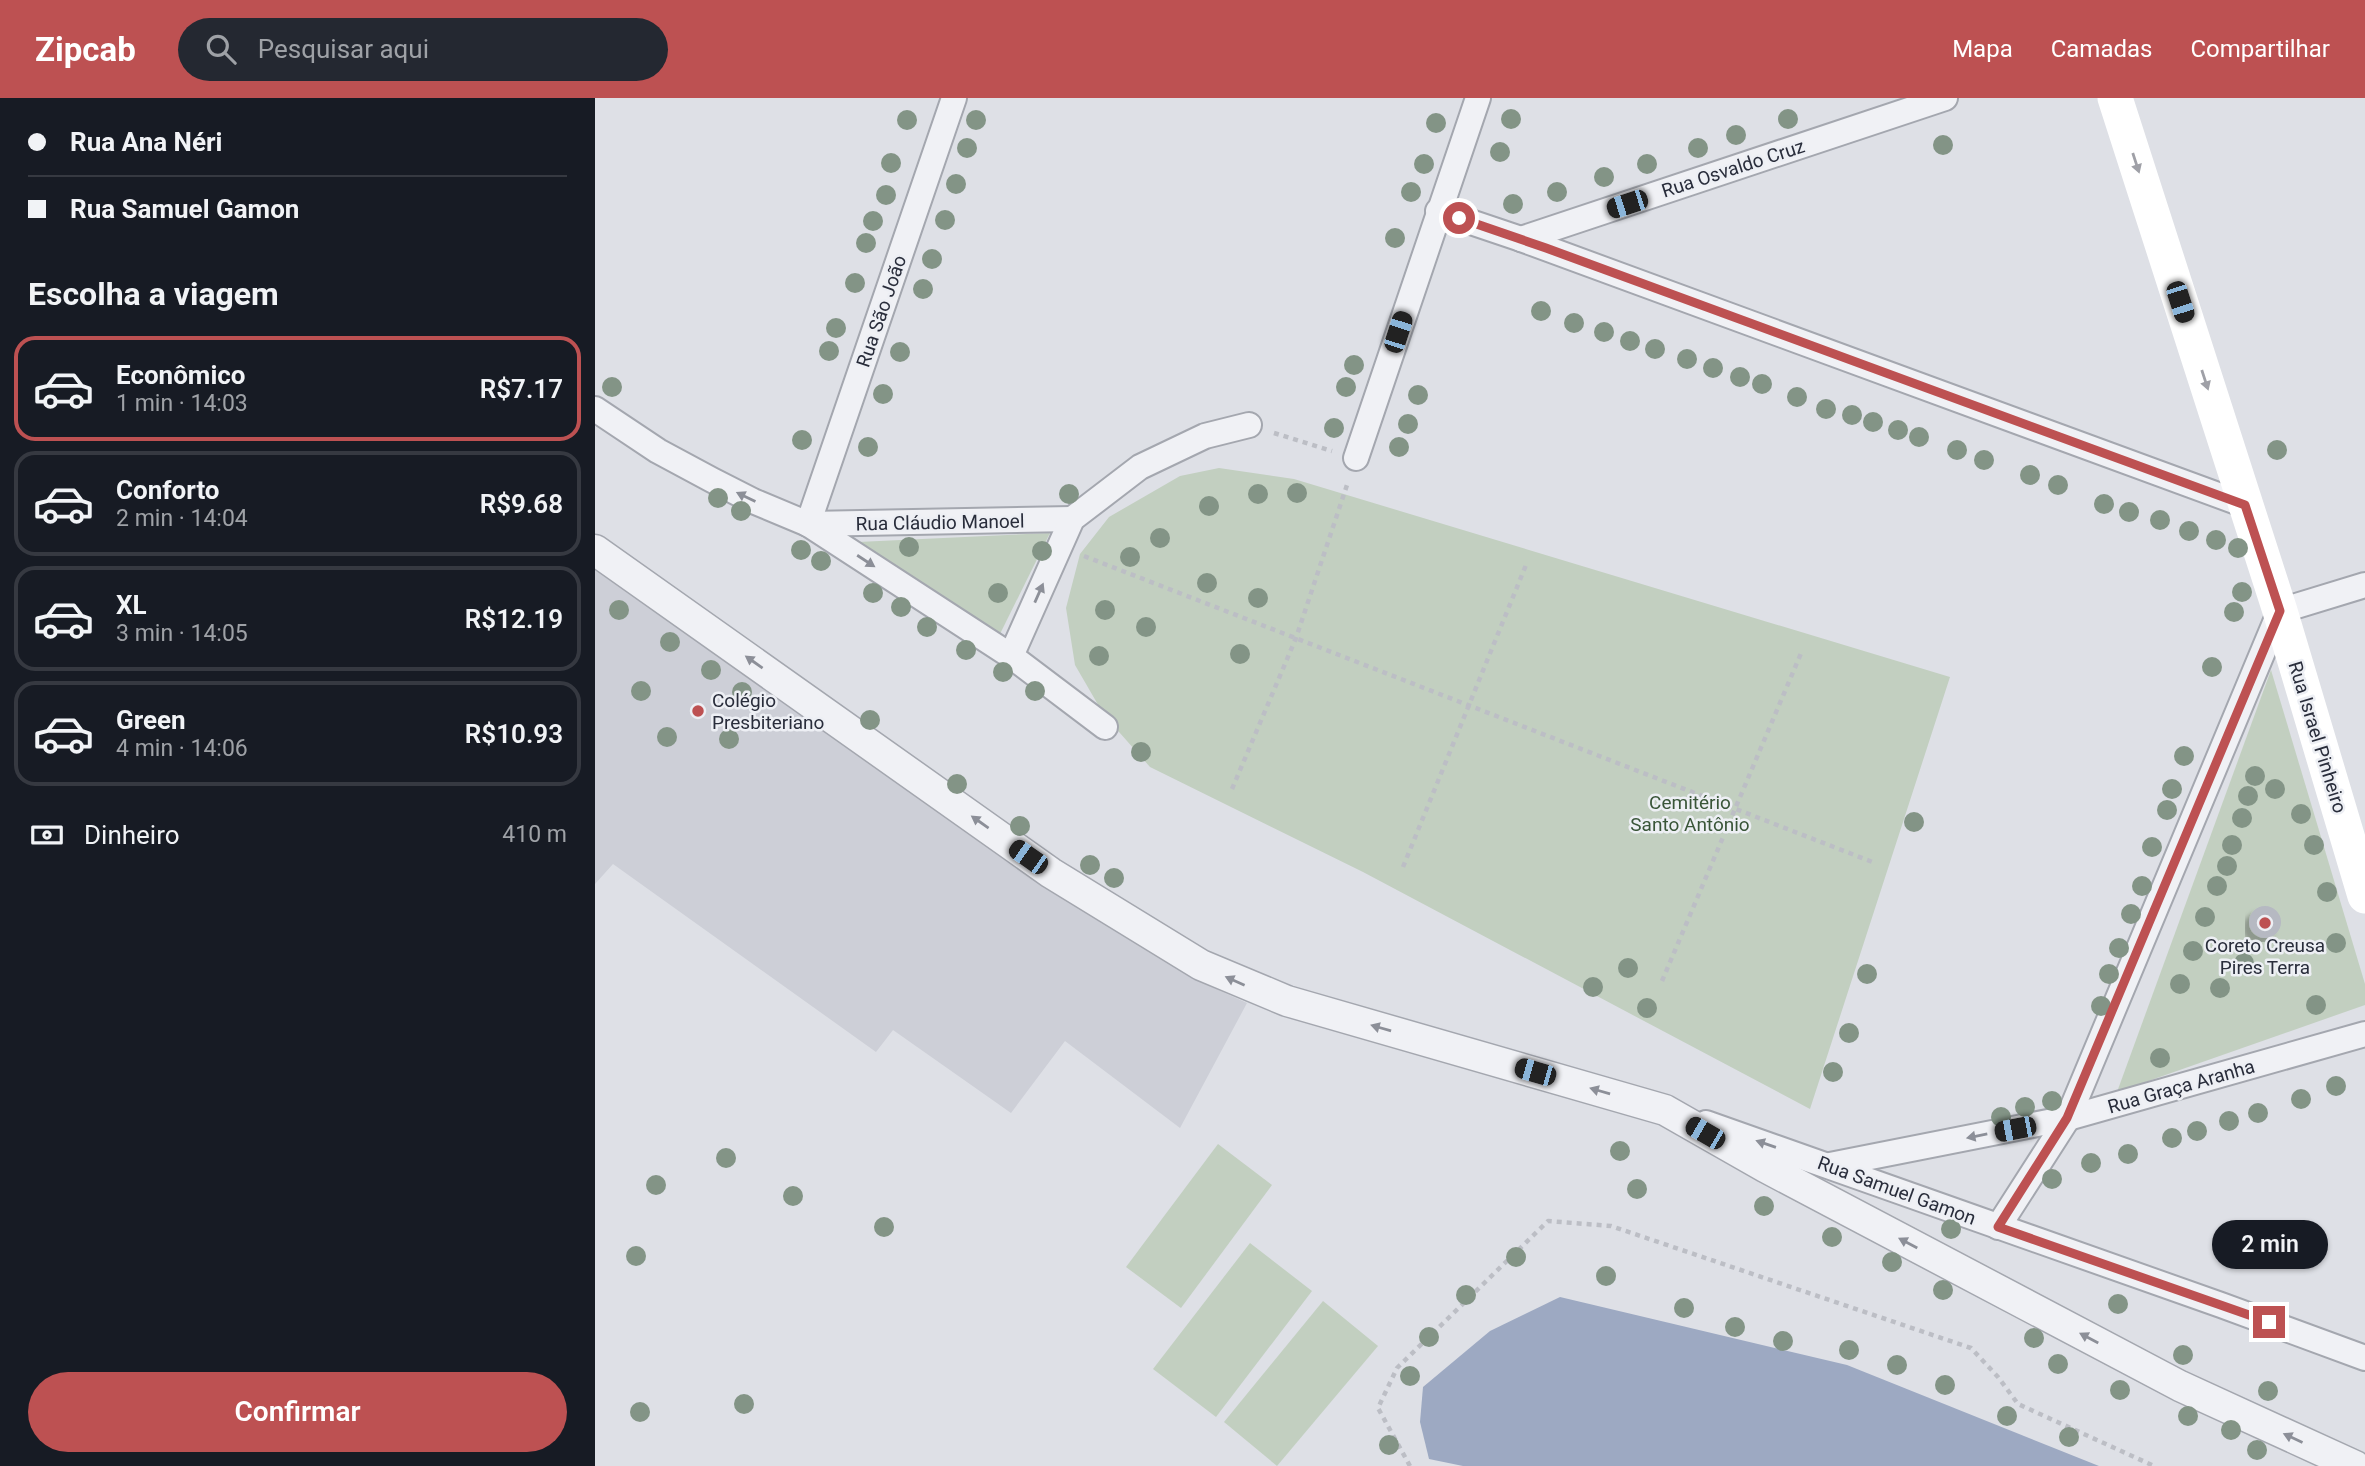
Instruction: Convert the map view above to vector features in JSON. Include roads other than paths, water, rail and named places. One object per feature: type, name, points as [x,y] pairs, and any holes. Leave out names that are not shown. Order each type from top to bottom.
[{"type":"main road","name":"Rua Israel Pinheiro","points":[[2115,98],[2280,611],[2365,896]]},
{"type":"street","name":"Rua São João","points":[[809,524],[954,98]]},
{"type":"street","points":[[1356,458],[1478,98]]},
{"type":"street","name":"Rua Osvaldo Cruz","points":[[1521,239],[1945,98]]},
{"type":"street","points":[[1438,211],[1521,239],[2245,505]]},
{"type":"street","name":"Rua Cláudio Manoel","points":[[595,409],[658,451],[753,501],[809,524],[1011,656],[1105,727]]},
{"type":"street","points":[[1011,656],[1072,519],[1140,467],[1205,436],[1249,425]]},
{"type":"street","name":"Rua Cláudio Manoel","points":[[809,524],[1072,519]]},
{"type":"street","points":[[595,550],[1051,873],[1201,965],[1287,1001],[1665,1110],[1765,1167],[2180,1386],[2355,1466]]},
{"type":"street","points":[[1998,1227],[2067,1118],[2280,611],[2365,585]]},
{"type":"street","name":"Rua Graça Aranha","points":[[1830,1166],[2067,1118],[2365,1034]]},
{"type":"street","name":"Rua Samuel Gamon","points":[[1665,1110],[1830,1166],[2365,1358]]},
{"type":"water","points":[[1560,1297],[1847,1365],[2099,1466],[1463,1466],[1429,1459],[1420,1422],[1423,1387],[1490,1331]]},
{"type":"place","name":"Colégio Presbiteriano","points":[[698,711]]},
{"type":"place","name":"Coreto Creusa Pires Terra","points":[[2265,923]]},
{"type":"park label","name":"Cemitério Santo Antônio","points":[[1690,813]]}]
